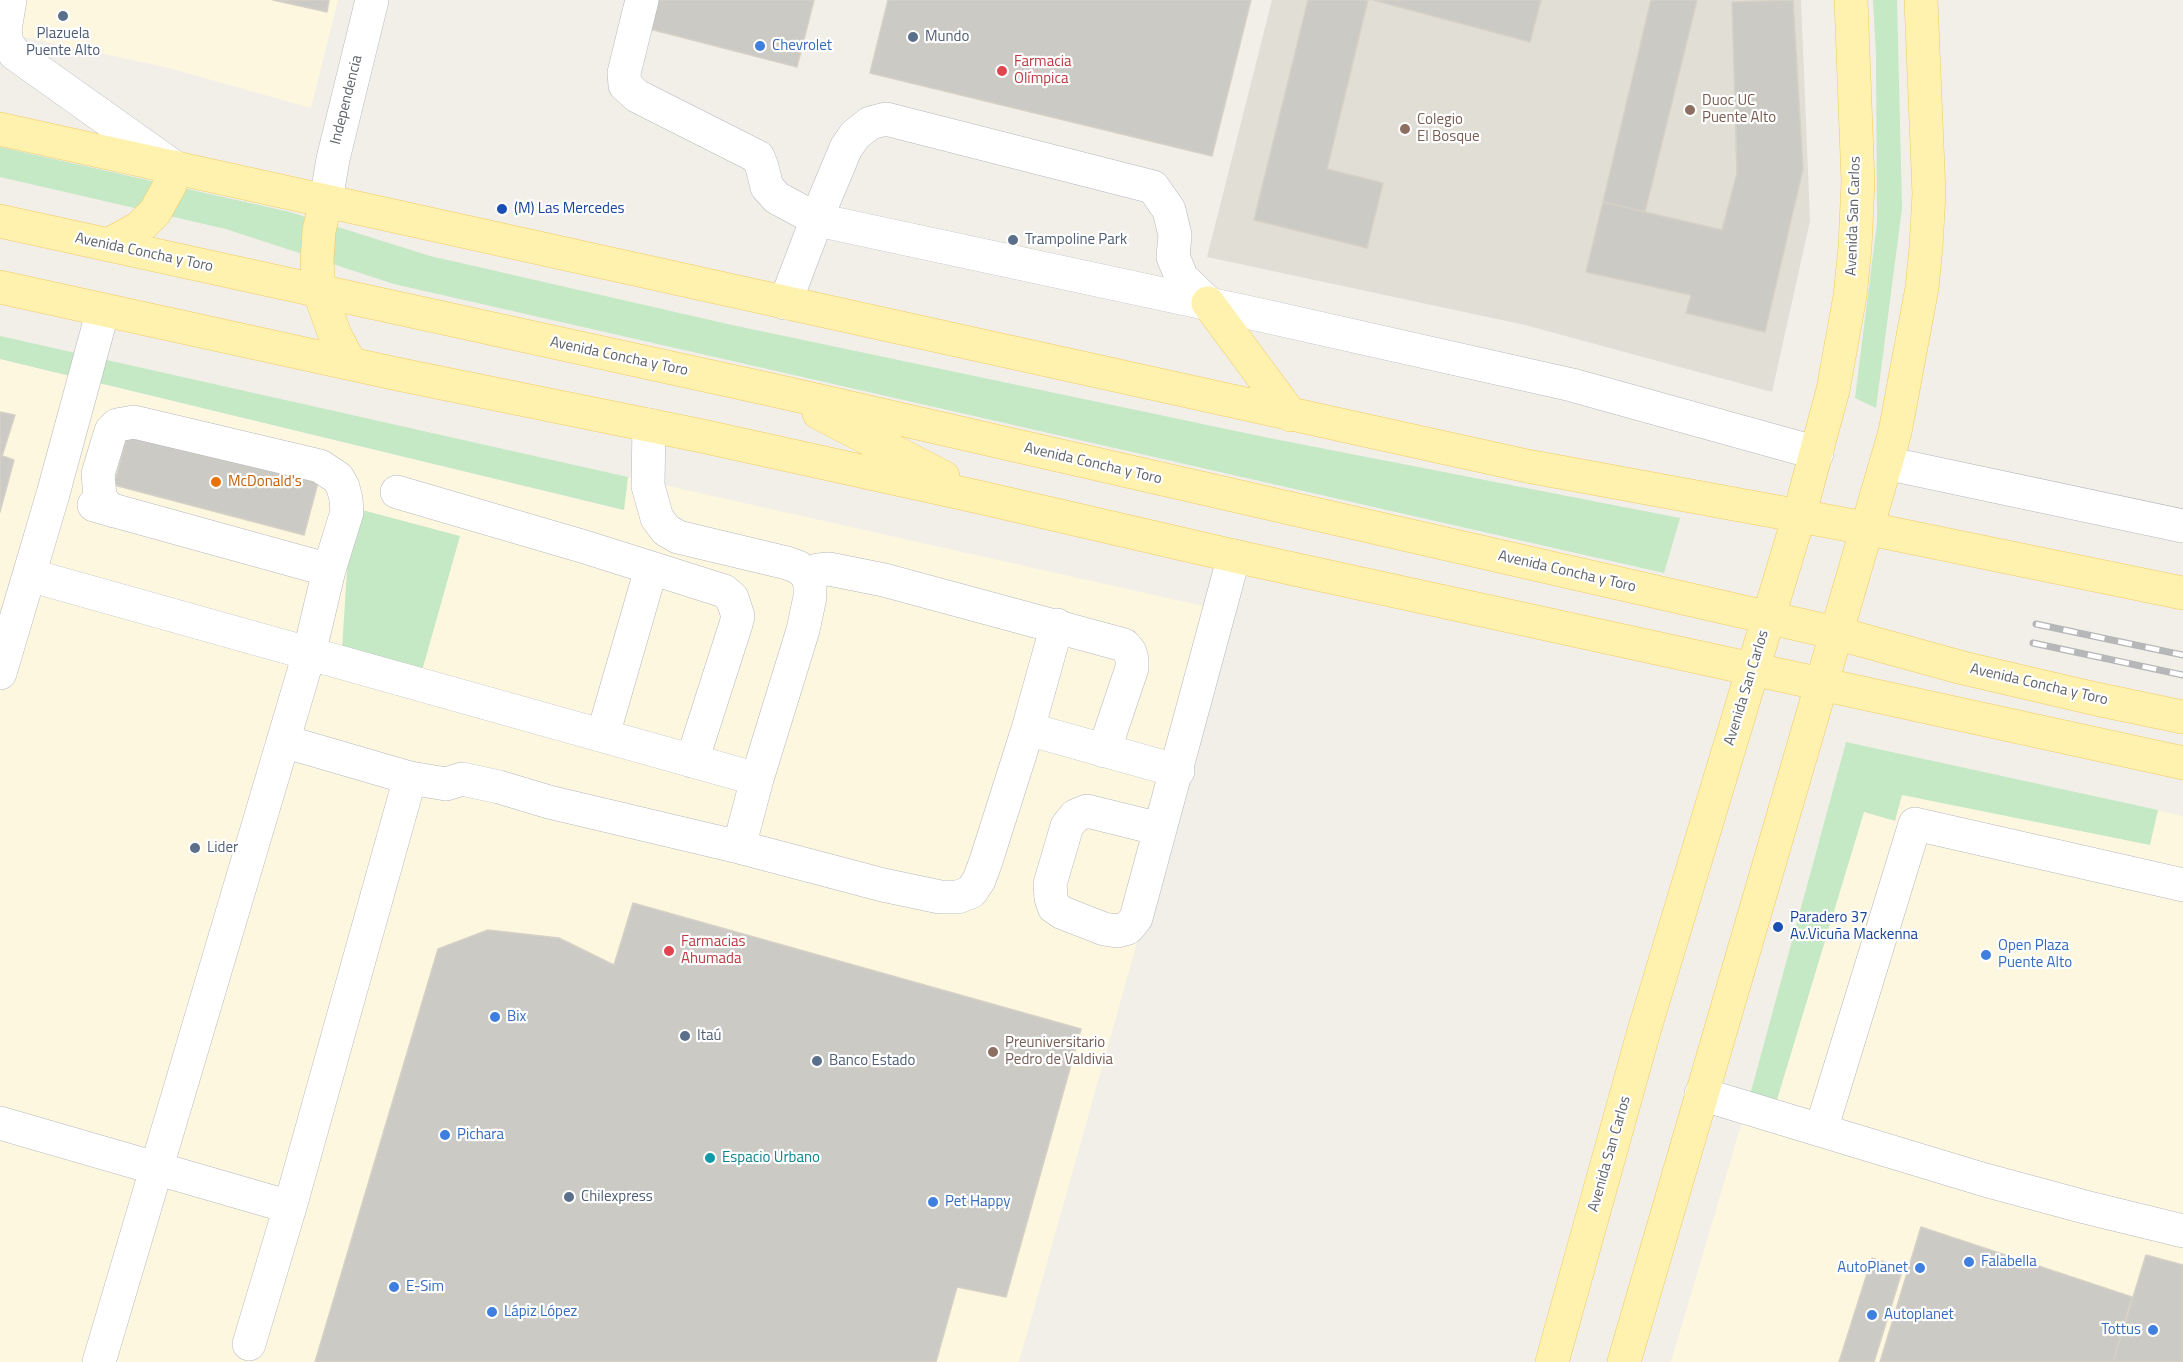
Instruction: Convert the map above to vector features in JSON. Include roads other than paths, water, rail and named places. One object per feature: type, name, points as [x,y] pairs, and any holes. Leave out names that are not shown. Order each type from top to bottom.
[{"type":"main road","name":"Avenida San Carlos","points":[[1552,1362],[1644,1031],[1817,453],[1842,346],[1855,247],[1858,182],[1851,0]]},
{"type":"main road","points":[[1624,1362],[1865,528],[1886,463],[1905,383],[1922,288],[1929,194],[1921,0]]},
{"type":"main road","points":[[0,129],[1538,469],[1865,528],[2183,593]]},
{"type":"main road","points":[[108,245],[139,228],[155,212],[171,183],[174,167]]},
{"type":"main road","points":[[326,201],[319,231],[317,261],[319,291],[335,335],[350,363]]},
{"type":"main road","name":"Avenida Concha y Toro","points":[[0,221],[777,391],[1836,633],[1963,668],[2183,717]]},
{"type":"main road","points":[[0,287],[649,425],[1234,556],[2183,763]]},
{"type":"main road","points":[[1208,303],[1291,415]]},
{"type":"main road","points":[[777,391],[983,498]]},
{"type":"street","points":[[10,0],[5,30],[7,43],[15,54],[12,59],[174,167]]},
{"type":"street","name":"Independencia","points":[[326,201],[335,151],[372,0]]},
{"type":"street","points":[[642,0],[624,73],[625,85],[637,96],[758,157],[767,187],[777,198],[818,220],[1208,303],[1572,385],[1817,453]]},
{"type":"street","points":[[785,303],[846,148],[855,135],[870,123],[886,119],[1153,187],[1169,210],[1175,235],[1173,256],[1182,278],[1208,303]]},
{"type":"street","points":[[0,673],[104,310]]},
{"type":"street","points":[[99,1362],[309,654],[329,570],[346,512],[346,499],[338,478],[320,466],[134,422],[125,422],[117,425],[111,431],[98,474],[100,496],[105,505],[114,511]]},
{"type":"street","points":[[649,425],[648,486],[657,518],[666,530],[678,537],[798,567],[807,575],[810,584],[810,597],[803,630],[757,779],[739,847]]},
{"type":"street","points":[[1886,463],[2183,526]]},
{"type":"street","points":[[397,492],[724,591],[732,598],[738,616],[693,761]]},
{"type":"street","points":[[53,494],[329,570]]},
{"type":"street","points":[[1160,829],[1178,771],[1234,556]]},
{"type":"street","points":[[603,735],[651,569]]},
{"type":"street","points":[[807,575],[818,570],[829,569],[895,583],[1124,645],[1130,652],[1132,668],[1104,751]]},
{"type":"street","points":[[29,575],[757,779]]},
{"type":"street","points":[[283,741],[410,778],[446,784],[462,779],[499,787],[549,802],[739,847],[883,885],[940,897],[958,897],[971,892],[979,880],[1028,729],[1057,626]]},
{"type":"street","points":[[1028,729],[1178,771]]},
{"type":"street","points":[[249,1344],[290,1207],[410,778]]},
{"type":"street","points":[[1821,1130],[1915,824],[2183,885]]},
{"type":"street","points":[[1701,1094],[1984,1180],[2183,1231]]},
{"type":"street","points":[[0,1123],[290,1207]]},
{"type":"railway","points":[[2036,624],[2183,655]]},
{"type":"railway","points":[[2033,643],[2183,675]]},
{"type":"place","name":"Plazuela Puente Alto","points":[[63,16]]},
{"type":"place","name":"Mundo","points":[[913,37]]},
{"type":"place","name":"Chevrolet","points":[[760,46]]},
{"type":"place","name":"Farmacia Olímpica","points":[[1002,71]]},
{"type":"place","name":"Duoc UC Puente Alto","points":[[1690,110]]},
{"type":"place","name":"Colegio El Bosque","points":[[1405,129]]},
{"type":"place","name":"(M) Las Mercedes","points":[[502,209]]},
{"type":"place","name":"Trampoline Park","points":[[1013,240]]},
{"type":"place","name":"McDonald's","points":[[216,482]]},
{"type":"place","name":"Lider","points":[[195,848]]},
{"type":"place","name":"Paradero 37 Av.Vicuña Mackenna","points":[[1778,927]]},
{"type":"place","name":"Farmacias Ahumada","points":[[669,951]]},
{"type":"place","name":"Open Plaza Puente Alto","points":[[1986,955]]},
{"type":"place","name":"Bix","points":[[495,1017]]},
{"type":"place","name":"Itaú","points":[[685,1036]]},
{"type":"place","name":"Preuniversitario Pedro de Valdivia","points":[[993,1052]]},
{"type":"place","name":"Banco Estado","points":[[817,1061]]},
{"type":"place","name":"Pichara","points":[[445,1135]]},
{"type":"place","name":"Espacio Urbano","points":[[710,1158]]},
{"type":"place","name":"Chilexpress","points":[[569,1197]]},
{"type":"place","name":"Pet Happy","points":[[933,1202]]},
{"type":"place","name":"Falabella","points":[[1969,1262]]},
{"type":"place","name":"AutoPlanet","points":[[1920,1268]]},
{"type":"place","name":"E-Sim","points":[[394,1287]]},
{"type":"place","name":"Lápiz López","points":[[492,1312]]},
{"type":"place","name":"Autoplanet","points":[[1872,1315]]},
{"type":"place","name":"Tottus","points":[[2153,1330]]}]
